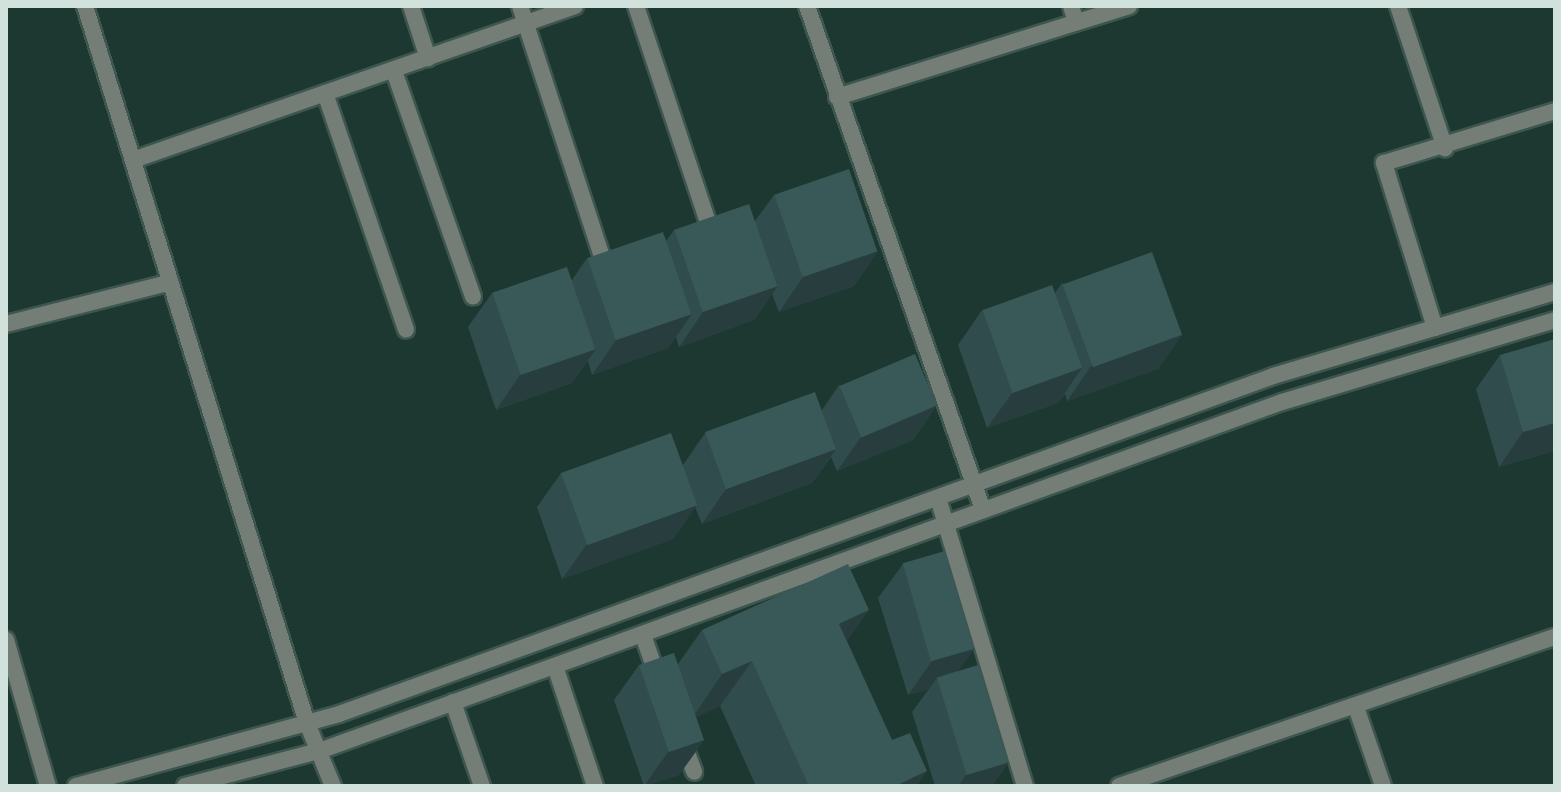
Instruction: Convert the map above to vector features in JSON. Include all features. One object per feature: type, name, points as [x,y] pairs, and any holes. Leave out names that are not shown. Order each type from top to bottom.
[{"type":"street","points":[[85,6],[168,283],[307,723],[322,750],[333,786]]},
{"type":"street","points":[[411,6],[428,58]]},
{"type":"street","points":[[520,6],[604,263]]},
{"type":"street","points":[[133,160],[575,6]]},
{"type":"street","points":[[636,6],[709,225]]},
{"type":"street","points":[[807,6],[983,510]]},
{"type":"street","points":[[837,97],[1074,14],[1129,6]]},
{"type":"street","points":[[1398,6],[1445,148]]},
{"type":"street","points":[[394,71],[473,297]]},
{"type":"street","points":[[325,93],[406,329]]},
{"type":"street","points":[[1435,328],[1384,163],[1445,148],[1555,111]]},
{"type":"street","points":[[6,324],[168,283]]},
{"type":"street","points":[[76,786],[307,723],[1273,376],[1555,292]]},
{"type":"street","points":[[185,786],[322,750],[947,526],[983,510],[1282,402],[1555,320]]},
{"type":"street","points":[[938,498],[1025,786]]},
{"type":"street","points":[[643,635],[667,700]]},
{"type":"street","points":[[1119,786],[1555,637]]},
{"type":"street","points":[[6,640],[48,786]]},
{"type":"street","points":[[555,666],[595,786]]},
{"type":"street","points":[[453,702],[482,786]]},
{"type":"street","points":[[1356,707],[1383,786]]},
{"type":"street","points":[[678,729],[694,772]]},
{"type":"building","points":[[849,169],[877,251],[803,277],[774,195]]},
{"type":"building","points":[[749,204],[777,286],[703,312],[674,230]]},
{"type":"building","points":[[663,232],[691,314],[616,340],[587,258]]},
{"type":"building","points":[[1152,252],[1182,335],[1093,367],[1063,284]]},
{"type":"building","points":[[567,267],[595,349],[521,375],[492,293]]},
{"type":"building","points":[[1052,285],[1082,368],[1013,393],[982,310]]},
{"type":"building","points":[[1555,339],[1555,423],[1523,432],[1500,355]]},
{"type":"building","points":[[915,354],[937,406],[861,438],[840,386]]},
{"type":"building","points":[[815,392],[836,449],[726,489],[705,432]]},
{"type":"building","points":[[671,433],[697,505],[587,545],[561,473]]},
{"type":"building","points":[[945,551],[973,649],[931,661],[903,563]]},
{"type":"building","points":[[848,564],[869,610],[839,624],[892,740],[910,733],[927,771],[895,786],[804,786],[808,784],[752,661],[722,674],[702,630]]},
{"type":"building","points":[[674,653],[704,740],[669,752],[639,665]]},
{"type":"building","points":[[978,665],[1008,763],[967,775],[937,678]]}]
